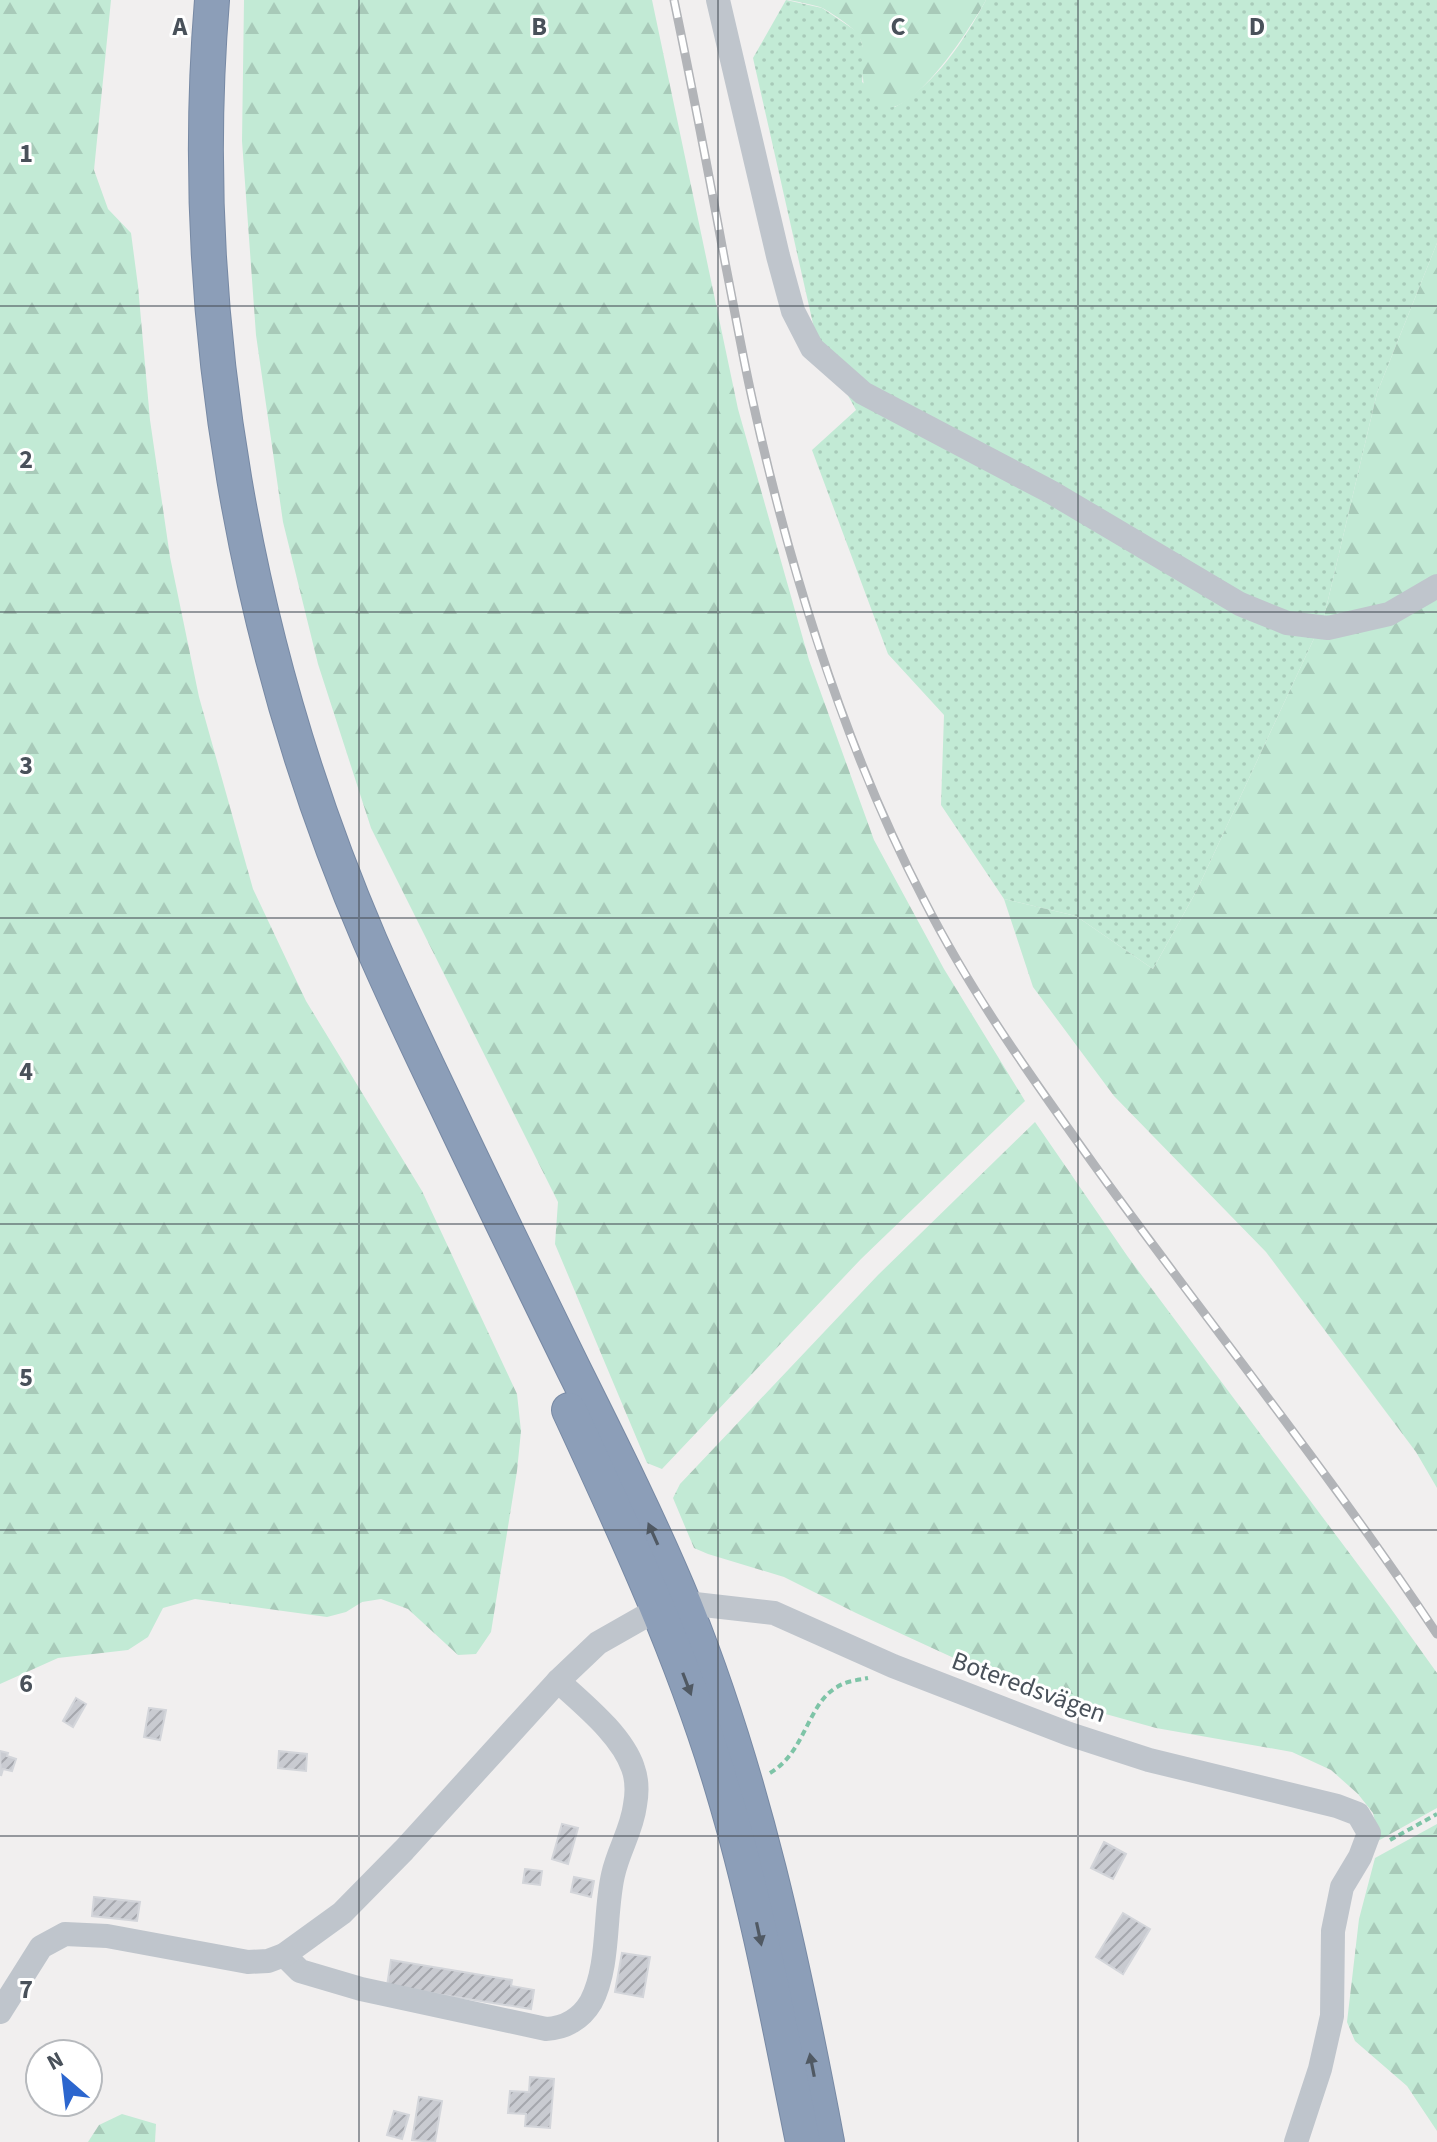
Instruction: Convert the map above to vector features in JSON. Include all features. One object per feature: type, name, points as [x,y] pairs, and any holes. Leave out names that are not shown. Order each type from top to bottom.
[{"type":"highway","points":[[191,0],[188,126],[190,241],[199,353],[215,470],[258,675],[317,859],[354,952],[571,1415],[715,1685],[757,1824],[778,1909],[827,2142]]},
{"type":"highway","points":[[212,0],[206,141],[208,241],[218,351],[232,464],[276,669],[333,852],[371,943],[507,1234],[639,1502],[672,1609],[691,1694],[722,1788],[751,1899],[803,2142]]},
{"type":"street","points":[[718,0],[793,311],[812,348],[863,393],[1051,492],[1240,604],[1287,623],[1328,628],[1389,614],[1437,586]]},
{"type":"street","name":"Boteredsvägen","points":[[672,1609],[711,1606],[774,1613],[893,1666],[1069,1734],[1149,1760],[1337,1806],[1358,1814],[1369,1833],[1360,1857]]},
{"type":"street","points":[[0,2012],[41,1947],[65,1934],[107,1936],[248,1962],[268,1961],[284,1955],[342,1913],[404,1850],[558,1681],[598,1643],[628,1624],[672,1609]]},
{"type":"street","points":[[284,1955],[300,1971],[361,1989],[546,2029],[571,2023],[583,2011],[591,2002],[604,1953],[613,1874],[632,1823],[636,1783],[634,1770],[623,1748],[558,1681]]},
{"type":"street","points":[[1296,2142],[1320,2069],[1332,2016],[1333,1931],[1342,1887],[1360,1857]]},
{"type":"path","points":[[1360,1857],[1437,1814]]},
{"type":"green space","points":[[0,0],[111,0],[94,170],[108,209],[131,233],[150,420],[170,557],[199,697],[253,889],[306,1001],[422,1191],[517,1394],[521,1431],[517,1471],[491,1632],[476,1654],[458,1655],[408,1609],[381,1599],[362,1602],[346,1612],[327,1617],[195,1599],[163,1608],[148,1637],[128,1650],[58,1658],[0,1684]]},
{"type":"green space","points":[[244,0],[652,0],[738,409],[809,660],[874,840],[944,969],[1025,1101],[861,1259],[662,1469],[647,1463],[555,1244],[558,1202],[371,828],[318,664],[283,522],[256,335],[242,141]]},
{"type":"green space","points":[[786,0],[822,8],[859,33],[865,55],[862,82],[895,107],[923,86],[948,60],[986,0],[1437,0],[1437,243],[1377,393],[1324,617],[1197,890],[1153,969],[1076,916],[1004,899],[941,805],[944,715],[888,654],[812,450],[856,410],[816,337],[753,58]]},
{"type":"green space","points":[[789,0],[986,0],[934,75],[897,106],[881,107],[868,96],[865,89],[862,44],[857,33],[824,9]]},
{"type":"green space","points":[[1437,243],[1437,1488],[1416,1452],[1266,1252],[1114,1096],[1033,987],[1004,899],[1076,916],[1153,969],[1197,890],[1324,617],[1377,393]]},
{"type":"green space","points":[[1035,1122],[1128,1257],[1437,1673],[1437,1808],[1376,1842],[1373,1813],[1358,1794],[1331,1770],[1292,1752],[1156,1728],[1030,1693],[784,1577],[694,1548],[673,1498],[680,1484],[878,1275]]},
{"type":"green space","points":[[1437,1824],[1437,2131],[1407,2086],[1355,2041],[1347,2022],[1359,1919],[1375,1858]]},
{"type":"green space","points":[[122,2114],[156,2124],[155,2142],[88,2142],[99,2125]]},
{"type":"building","points":[[76,1698],[86,1704],[73,1727],[63,1721]]},
{"type":"building","points":[[149,1708],[166,1710],[160,1740],[144,1737]]},
{"type":"building","points":[[0,1751],[16,1759],[12,1771],[3,1769],[1,1776]]},
{"type":"building","points":[[279,1751],[307,1754],[306,1771],[278,1768]]},
{"type":"building","points":[[562,1824],[578,1828],[568,1864],[552,1859]]},
{"type":"building","points":[[1104,1842],[1126,1854],[1113,1879],[1091,1868]]},
{"type":"building","points":[[525,1869],[542,1871],[540,1885],[523,1883]]},
{"type":"building","points":[[574,1877],[594,1881],[591,1897],[571,1892]]},
{"type":"building","points":[[94,1897],[140,1902],[137,1921],[92,1916]]},
{"type":"building","points":[[1123,1913],[1150,1929],[1123,1974],[1096,1957]]},
{"type":"building","points":[[622,1953],[650,1957],[643,1997],[615,1992]]},
{"type":"building","points":[[391,1960],[512,1980],[511,1986],[534,1990],[531,2009],[387,1986]]},
{"type":"building","points":[[530,2077],[554,2079],[550,2128],[525,2126],[526,2114],[508,2113],[510,2091],[529,2092]]},
{"type":"building","points":[[419,2097],[442,2101],[435,2142],[412,2140]]},
{"type":"building","points":[[394,2111],[409,2115],[402,2139],[387,2135]]},
{"type":"railway","points":[[674,0],[748,381],[784,528],[844,719],[896,842],[944,938],[1033,1079],[1357,1519],[1437,1634]]}]
